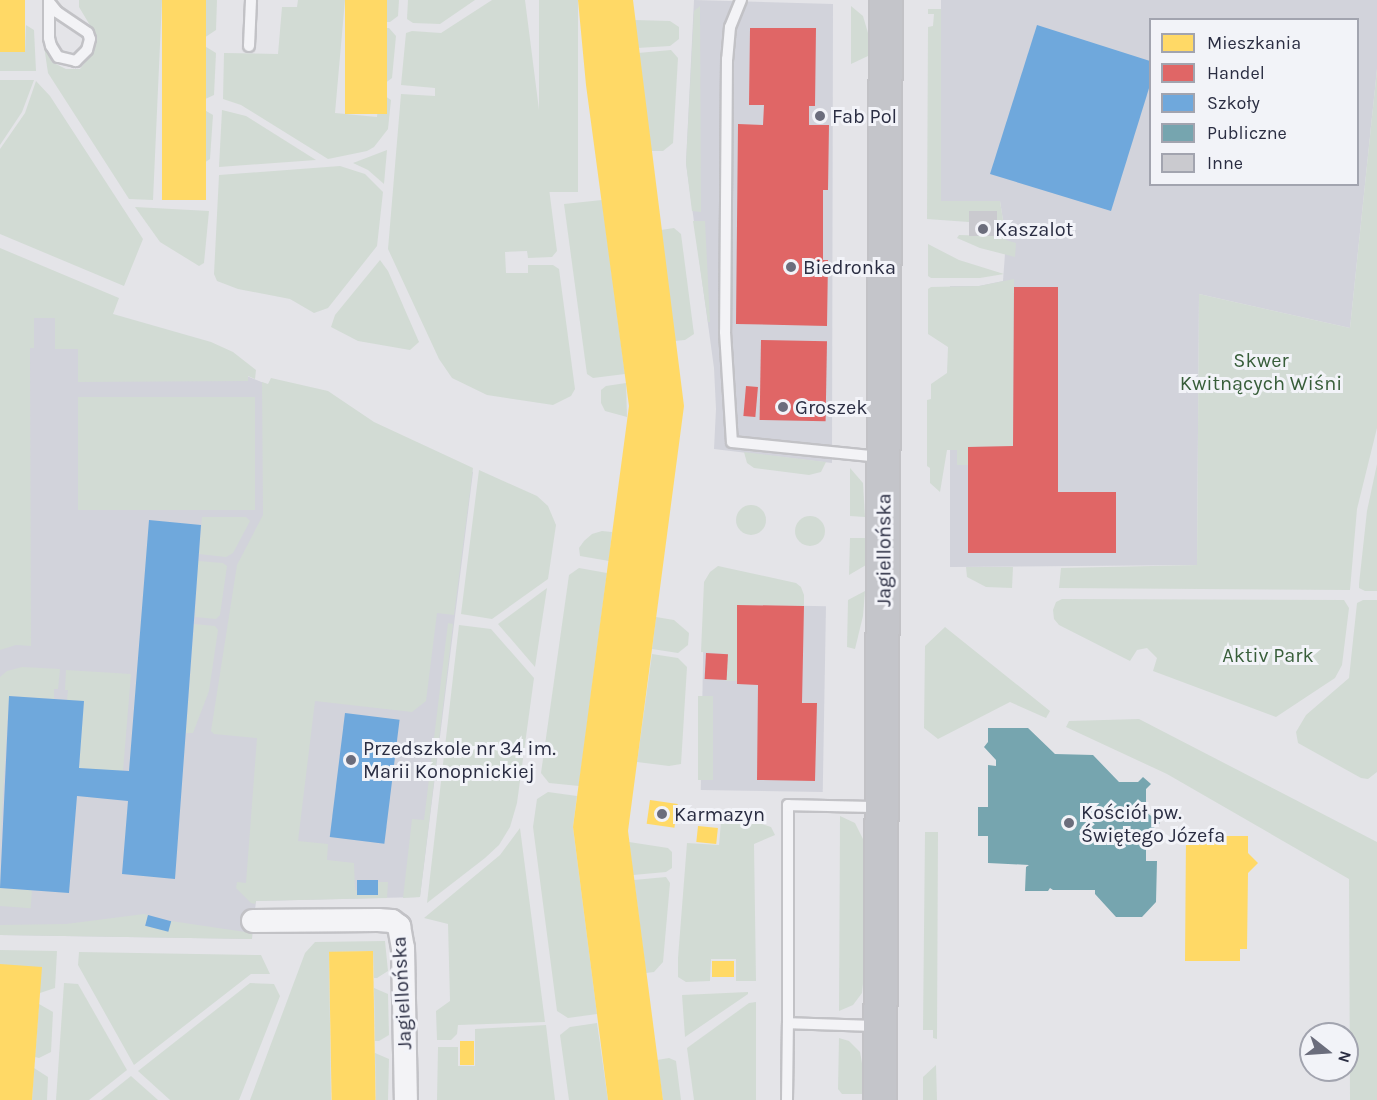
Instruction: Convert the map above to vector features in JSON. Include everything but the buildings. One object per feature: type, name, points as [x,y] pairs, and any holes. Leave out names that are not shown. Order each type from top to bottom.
[{"type":"street","name":"Jagiellońska","points":[[880,1100],[885,0]]},
{"type":"street","name":"Jagiellońska","points":[[253,921],[378,920],[392,921],[399,926],[403,948],[406,1100]]},
{"type":"lane","points":[[249,45],[251,0]]},
{"type":"lane","points":[[741,0],[730,27],[727,59],[725,332],[732,442],[884,458]]},
{"type":"lane","points":[[49,1],[57,12],[88,33],[90,39],[87,50],[76,61],[64,60],[54,52],[49,38],[49,1]]},
{"type":"lane","points":[[787,1100],[788,805],[883,807]]},
{"type":"lane","points":[[788,1023],[881,1026]]},
{"type":"shaded area","points":[[694,0],[833,4],[832,463],[714,449],[716,409],[714,368],[686,163]]},
{"type":"shaded area","points":[[941,0],[1377,0],[1377,69],[1350,328],[1199,294],[1197,565],[950,567],[950,286],[979,286],[1003,281],[1006,240],[1000,201],[941,201]]},
{"type":"shaded area","points":[[0,275],[473,472],[420,897],[256,901],[252,939],[0,935]]},
{"type":"shaded area","points":[[704,604],[826,606],[823,792],[701,790]]},
{"type":"green space","points":[[79,0],[162,0],[153,200],[129,199],[48,73],[44,46],[52,62],[66,69],[80,69],[94,51],[97,37],[79,7]]},
{"type":"green space","points":[[206,0],[217,0],[216,30],[204,38]]},
{"type":"green space","points":[[298,0],[345,0],[335,113],[377,117],[379,92],[391,100],[388,129],[374,147],[367,151],[328,159],[241,105],[223,99],[224,53],[278,54],[282,7],[297,7]]},
{"type":"green space","points":[[387,0],[399,0],[398,16],[390,22],[386,22]]},
{"type":"green space","points":[[408,0],[475,0],[440,24],[413,23],[407,19]]},
{"type":"green space","points":[[492,0],[525,0],[557,251],[552,257],[528,258],[527,251],[505,252],[506,273],[528,273],[528,265],[553,265],[559,269],[575,389],[571,396],[553,405],[487,395],[452,378],[439,359],[388,249],[401,94],[435,96],[435,88],[401,85],[406,33],[412,31],[441,33]]},
{"type":"green space","points":[[539,0],[578,0],[578,192],[539,192]]},
{"type":"green space","points":[[700,6],[701,212],[692,211],[686,163],[694,11]]},
{"type":"green space","points":[[851,6],[863,16],[868,33],[868,56],[851,64]]},
{"type":"green space","points":[[928,9],[941,9],[941,201],[1000,201],[1006,240],[1016,243],[1015,257],[980,248],[957,238],[959,235],[997,236],[969,211],[969,222],[927,219],[928,27],[933,26],[934,14],[928,14]]},
{"type":"green space","points":[[634,20],[670,21],[679,27],[679,39],[670,46],[637,48]]},
{"type":"green space","points":[[26,25],[34,30],[36,71],[0,71],[0,52],[25,52]]},
{"type":"green space","points":[[385,28],[389,28],[396,36],[392,78],[380,84]]},
{"type":"green space","points":[[203,45],[216,53],[214,95],[201,101]]},
{"type":"green space","points":[[671,50],[678,58],[673,143],[663,151],[651,151],[638,53]]},
{"type":"green space","name":"Skwer Kwitnących Wiśni","points":[[1377,69],[1377,428],[1357,509],[1350,590],[1059,588],[1061,568],[1197,565],[1199,294],[1350,328]]},
{"type":"green space","points":[[0,80],[34,80],[22,112],[0,145]]},
{"type":"green space","points":[[36,81],[50,96],[143,239],[124,286],[0,234],[0,149],[25,113]]},
{"type":"green space","points":[[201,108],[213,115],[210,159],[198,167]]},
{"type":"green space","points":[[222,110],[246,116],[316,160],[219,167]]},
{"type":"green space","points":[[387,150],[384,184],[368,170],[353,163]]},
{"type":"green space","points":[[340,166],[365,174],[383,192],[377,246],[328,308],[314,313],[290,299],[238,289],[217,281],[214,274],[219,175]]},
{"type":"green space","points":[[602,200],[625,374],[593,378],[587,374],[564,204]]},
{"type":"green space","points":[[135,207],[209,211],[204,263],[199,266],[160,242]]},
{"type":"green space","points":[[693,221],[705,221],[710,322],[708,322]]},
{"type":"green space","points":[[674,228],[681,234],[694,334],[685,340],[675,341],[661,230]]},
{"type":"green space","points":[[928,244],[959,260],[1004,274],[980,278],[931,278],[928,276]]},
{"type":"green space","points":[[0,248],[119,298],[113,314],[211,342],[233,352],[256,370],[255,379],[248,376],[248,381],[78,382],[78,349],[55,349],[55,318],[34,318],[34,348],[30,348],[31,646],[16,645],[0,650]]},
{"type":"green space","points":[[380,260],[388,271],[419,342],[410,350],[358,341],[331,327],[335,315]]},
{"type":"green space","points":[[1014,279],[1013,446],[968,447],[968,465],[957,465],[957,450],[947,450],[940,492],[930,483],[930,468],[927,466],[927,400],[931,399],[931,384],[947,373],[948,347],[928,334],[928,289],[931,287],[979,286]]},
{"type":"green space","name":"Przedszkole nr 34 im. Marii Konopnickiej","points":[[271,378],[328,391],[374,422],[473,468],[454,615],[437,613],[426,701],[412,712],[315,701],[298,841],[328,844],[327,860],[354,863],[355,890],[358,891],[358,895],[378,894],[378,882],[388,882],[387,898],[256,901],[255,904],[251,903],[236,888],[237,882],[246,883],[257,738],[214,734],[211,731],[237,565],[263,515],[262,382],[268,384]]},
{"type":"green space","points":[[626,383],[627,417],[605,411],[601,403],[601,390],[606,386]]},
{"type":"green space","points":[[78,397],[255,397],[255,510],[78,510]]},
{"type":"green space","points":[[744,452],[826,462],[821,472],[809,475],[754,468],[747,463]]},
{"type":"green space","points":[[1377,464],[1377,591],[1365,591],[1359,588],[1359,584],[1367,511]]},
{"type":"green space","points":[[850,468],[863,483],[865,517],[850,516]]},
{"type":"green space","points":[[479,470],[537,496],[548,506],[556,525],[548,579],[492,619],[461,614]]},
{"type":"green space","points":[[751,505],[762,509],[766,520],[762,531],[751,535],[740,531],[736,520],[740,509]]},
{"type":"green space","points":[[810,516],[821,520],[825,531],[821,542],[810,546],[799,542],[795,531],[799,520]]},
{"type":"green space","points":[[202,517],[246,517],[250,521],[233,553],[226,557],[199,554]]},
{"type":"green space","points":[[602,531],[612,532],[609,561],[580,556],[579,548],[584,541],[592,534]]},
{"type":"green space","points":[[850,538],[866,538],[866,565],[849,575]]},
{"type":"green space","points":[[198,561],[223,563],[227,566],[220,615],[216,619],[195,617]]},
{"type":"green space","points":[[718,566],[796,583],[801,587],[804,595],[804,606],[737,605],[737,681],[726,681],[728,654],[701,652],[704,582],[710,572]]},
{"type":"green space","points":[[966,567],[1013,567],[1012,588],[986,587],[967,577]]},
{"type":"green space","points":[[579,568],[607,573],[579,786],[549,783],[541,773],[569,575]]},
{"type":"green space","points":[[547,588],[535,667],[498,624]]},
{"type":"green space","points":[[865,591],[863,616],[855,649],[847,647],[848,600]]},
{"type":"green space","name":"Aktiv Park","points":[[1062,599],[1344,600],[1349,608],[1342,665],[1335,678],[1276,717],[1153,671],[1157,658],[1147,648],[1137,650],[1130,661],[1059,625],[1054,619],[1053,610],[1056,602]]},
{"type":"green space","points":[[1363,600],[1377,600],[1377,772],[1368,779],[1361,778],[1298,743],[1296,732],[1306,715],[1349,678],[1357,603]]},
{"type":"green space","points":[[656,617],[674,620],[689,633],[688,645],[678,653],[652,649]]},
{"type":"green space","points":[[448,623],[453,624],[420,897],[403,898],[412,819],[424,820]]},
{"type":"green space","points":[[194,624],[215,626],[218,630],[209,691],[193,733],[186,733]]},
{"type":"green space","points":[[459,625],[491,629],[534,678],[517,803],[510,827],[499,845],[485,858],[427,903]]},
{"type":"green space","points":[[945,627],[1050,711],[1046,718],[1010,702],[938,739],[924,728],[925,646]]},
{"type":"green space","points":[[652,654],[678,658],[687,667],[681,764],[669,766],[637,762]]},
{"type":"green space","points":[[22,667],[60,669],[58,689],[54,689],[54,699],[9,696],[0,845],[0,677],[7,671]]},
{"type":"green space","points":[[66,670],[131,674],[123,771],[79,768],[84,702],[67,700]]},
{"type":"green space","points":[[698,696],[713,696],[713,780],[698,780]]},
{"type":"green space","points":[[1139,719],[1377,842],[1377,1100],[1350,1100],[1350,1082],[1359,1082],[1359,1022],[1350,1022],[1349,879],[1167,774],[1066,727],[1069,721]]},
{"type":"green space","points":[[548,792],[577,796],[573,827],[597,1014],[568,1018],[557,1011],[533,827],[537,799]]},
{"type":"green space","points":[[840,816],[855,823],[863,839],[863,984],[862,993],[853,1005],[839,1011]]},
{"type":"green space","points":[[721,822],[762,824],[771,827],[775,835],[754,844],[756,981],[736,981],[736,959],[711,959],[710,981],[686,982],[678,977],[678,958],[687,843],[719,845]]},
{"type":"green space","points":[[520,828],[545,1022],[458,1025],[457,1034],[451,1040],[437,1040],[436,1011],[450,1001],[448,924],[424,918],[500,855]]},
{"type":"green space","points":[[925,832],[938,832],[937,1039],[933,1038],[933,1030],[923,1030]]},
{"type":"green space","points":[[629,842],[668,848],[672,852],[672,868],[666,872],[633,875]]},
{"type":"green space","points":[[666,877],[670,883],[663,962],[654,972],[646,973],[634,880]]},
{"type":"green space","points":[[0,888],[32,890],[31,908],[0,906]]},
{"type":"green space","points":[[148,915],[145,926],[168,931],[171,921],[252,933],[252,939],[0,935],[0,925],[66,924]]},
{"type":"green space","points":[[385,941],[388,971],[377,978],[374,978],[373,951],[329,952],[331,1100],[250,1100],[305,953],[315,942]]},
{"type":"green space","points":[[0,950],[57,951],[55,988],[40,993],[0,964]]},
{"type":"green space","points":[[79,952],[261,955],[270,974],[251,974],[134,1065],[78,965]]},
{"type":"green space","points":[[64,983],[78,984],[127,1070],[89,1100],[56,1100]]},
{"type":"green space","points":[[250,983],[274,984],[280,996],[239,1100],[170,1100],[138,1071]]},
{"type":"green space","points":[[374,988],[388,994],[389,1035],[379,1041],[375,1041]]},
{"type":"green space","points":[[748,992],[748,994],[685,1037],[682,995]]},
{"type":"green space","points":[[756,1002],[756,1100],[694,1100],[687,1048],[749,1003]]},
{"type":"green space","points":[[39,1004],[53,1012],[51,1052],[39,1058],[35,1057]]},
{"type":"green space","points":[[597,1023],[608,1100],[569,1100],[560,1035],[570,1027]]},
{"type":"green space","points":[[546,1025],[555,1100],[437,1100],[438,1047],[458,1047],[458,1066],[475,1066],[475,1029]]},
{"type":"green space","points":[[839,1038],[849,1041],[860,1052],[863,1069],[862,1094],[842,1094],[838,1089]]},
{"type":"green space","points":[[375,1053],[389,1059],[388,1100],[376,1100]]},
{"type":"green space","points":[[669,1058],[676,1061],[681,1100],[663,1100],[657,1060]]},
{"type":"green space","points":[[936,1065],[937,1100],[923,1100],[923,1077]]},
{"type":"green space","points":[[34,1068],[48,1077],[47,1100],[32,1100]]},
{"type":"green space","points":[[131,1076],[158,1100],[101,1100]]},
{"type":"place","name":"Fab Pol","points":[[820,116]]},
{"type":"place","name":"Kaszalot","points":[[983,229]]},
{"type":"place","name":"Biedronka","points":[[791,267]]},
{"type":"place","name":"Groszek","points":[[783,407]]},
{"type":"place","name":"Przedszkole nr 34 im. Marii Konopnickiej","points":[[351,760]]},
{"type":"place","name":"Karmazyn","points":[[662,814]]},
{"type":"place","name":"Kościół pw. Świętego Józefa","points":[[1069,823]]}]
